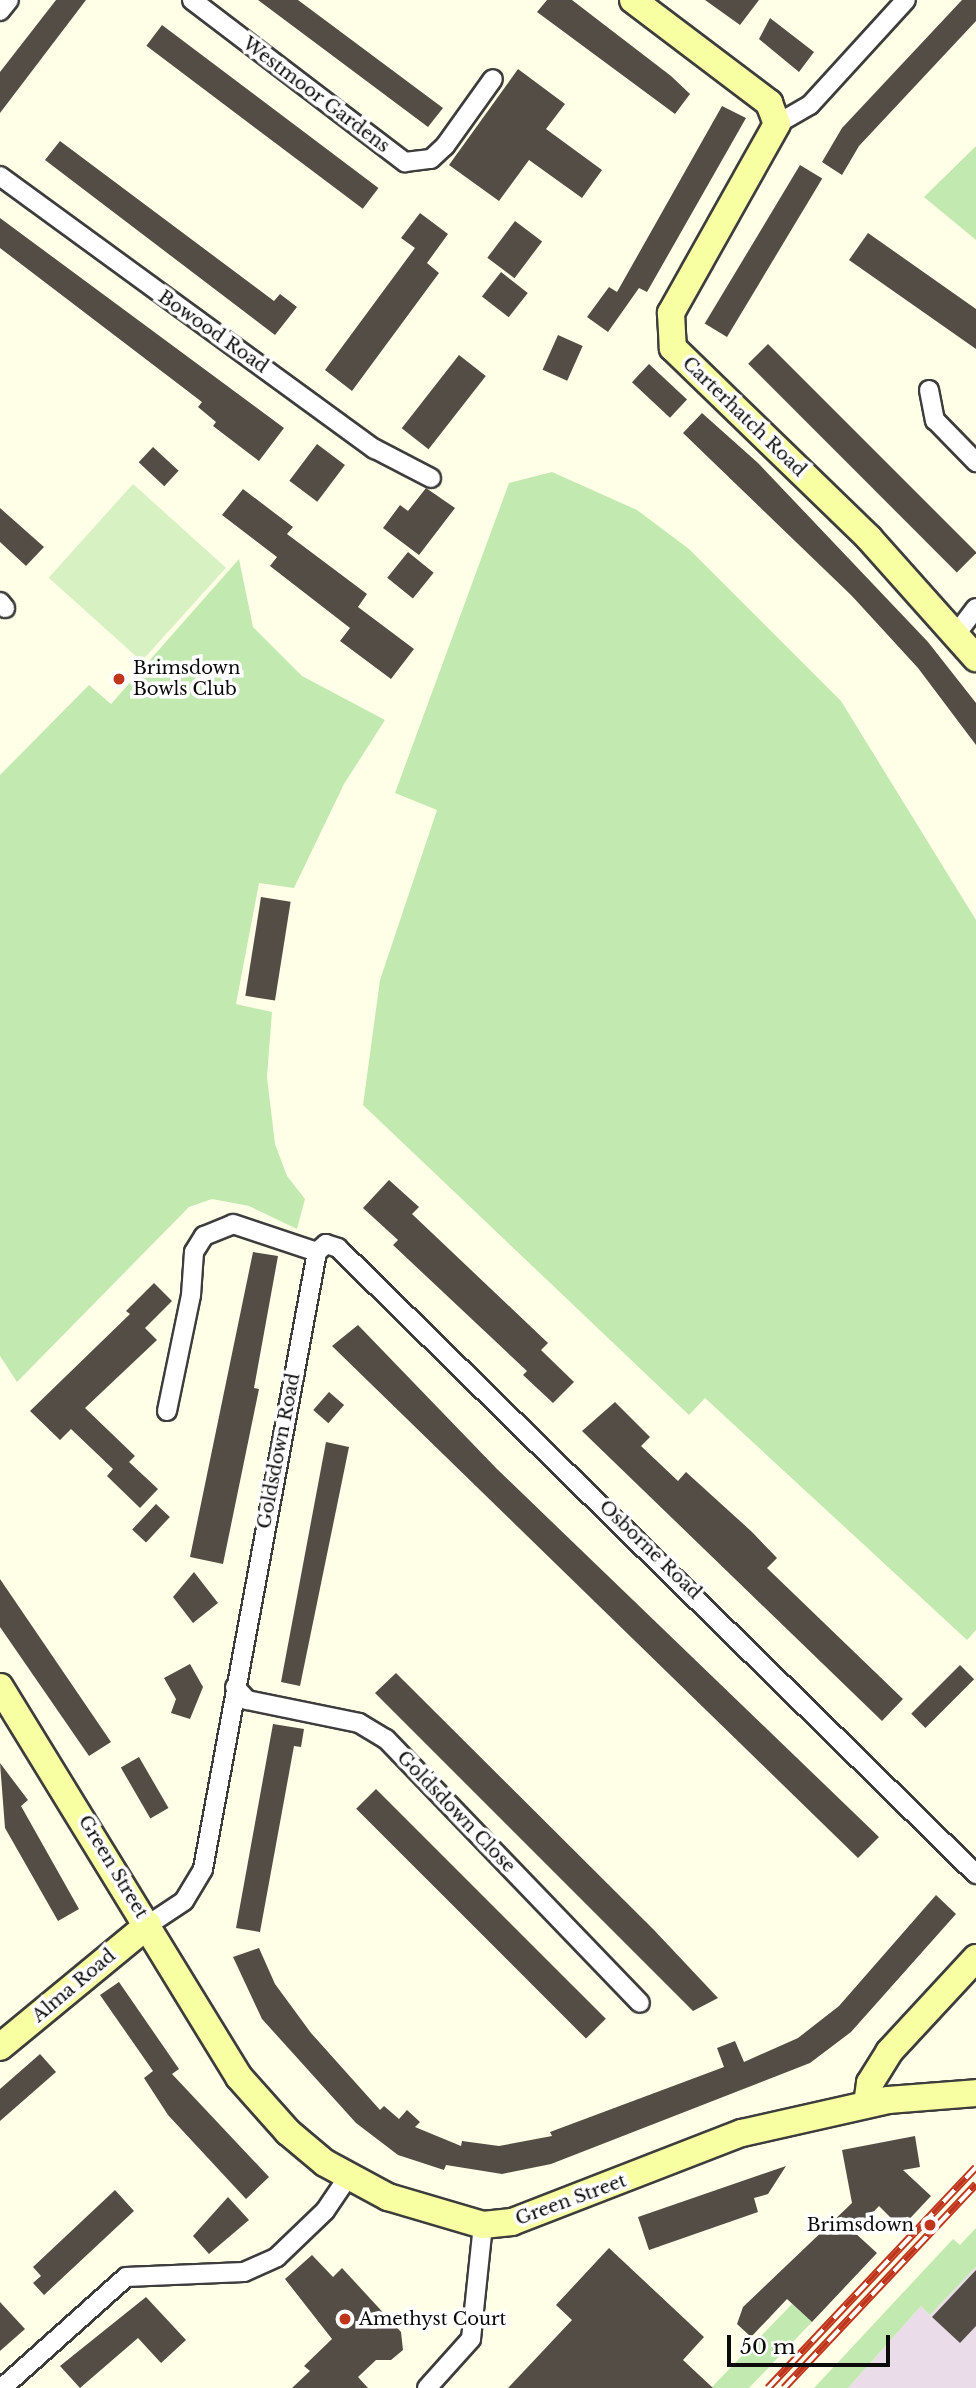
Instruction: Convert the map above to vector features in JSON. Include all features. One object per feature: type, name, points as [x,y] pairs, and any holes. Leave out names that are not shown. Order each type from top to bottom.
[{"type":"street","points":[[0,11],[9,0]]},
{"type":"street","name":"Westmoor Gardens","points":[[192,0],[405,162],[431,159],[445,146],[493,79]]},
{"type":"street","points":[[633,0],[769,103],[777,124],[810,105],[906,0]]},
{"type":"street","name":"Carterhatch Road","points":[[777,124],[671,313],[670,339],[683,359],[869,538],[957,633],[976,658]]},
{"type":"street","name":"Bowood Road","points":[[0,176],[375,449],[431,478]]},
{"type":"street","points":[[929,390],[935,420],[976,462]]},
{"type":"street","points":[[957,633],[976,608]]},
{"type":"street","points":[[167,1411],[191,1294],[194,1252],[204,1236],[233,1224],[317,1252]]},
{"type":"street","name":"Osborne Road","points":[[317,1252],[326,1244],[338,1248],[976,1874]]},
{"type":"street","name":"Goldsdown Road","points":[[148,1925],[184,1901],[203,1869],[317,1252]]},
{"type":"street","name":"Green Street","points":[[0,1687],[240,2077],[288,2132],[348,2177],[388,2197],[483,2225],[512,2222],[582,2199],[742,2133],[867,2104],[976,2093]]},
{"type":"street","name":"Goldsdown Close","points":[[235,1687],[247,1700],[359,1723],[386,1739],[640,2003]]},
{"type":"street","name":"Alma Road","points":[[0,2048],[148,1925]]},
{"type":"street","points":[[867,2104],[870,2083],[889,2052],[976,1958]]},
{"type":"street","points":[[2,2384],[126,2277],[244,2272],[277,2257],[325,2211],[348,2177]]},
{"type":"street","points":[[427,2388],[471,2339],[477,2320],[483,2225]]},
{"type":"shaded area","points":[[976,2267],[976,2388],[848,2388],[921,2306],[930,2315]]},
{"type":"green space","points":[[976,146],[976,240],[924,197]]},
{"type":"green space","points":[[552,472],[637,510],[689,549],[841,701],[976,920],[976,1630],[967,1640],[705,1398],[689,1415],[363,1105],[380,980],[437,810],[395,793],[509,483]]},
{"type":"green space","points":[[133,484],[226,568],[142,661],[49,578]]},
{"type":"green space","points":[[239,559],[253,627],[302,676],[385,720],[344,784],[294,888],[259,883],[236,1004],[272,1012],[267,1077],[275,1144],[287,1176],[305,1199],[297,1229],[249,1206],[212,1199],[189,1207],[17,1382],[0,1356],[0,775],[89,685],[111,704]]},
{"type":"green space","points":[[976,2228],[976,2267],[930,2315],[921,2306],[848,2388],[814,2388],[953,2239],[960,2245]]},
{"type":"green space","points":[[792,2304],[812,2322],[749,2388],[711,2388]]},
{"type":"building","points":[[56,0],[86,0],[0,113],[0,72]]},
{"type":"building","points":[[258,0],[298,0],[443,108],[428,127]]},
{"type":"building","points":[[547,0],[572,0],[671,76],[690,94],[675,114],[537,12]]},
{"type":"building","points":[[705,0],[759,0],[740,25]]},
{"type":"building","points":[[962,0],[976,0],[976,21],[859,146],[842,175],[822,162],[842,128]]},
{"type":"building","points":[[770,18],[814,52],[799,72],[759,39]]},
{"type":"building","points":[[162,25],[378,188],[363,209],[146,46]]},
{"type":"building","points":[[518,69],[565,104],[546,129],[602,170],[582,198],[529,160],[499,201],[449,165]]},
{"type":"building","points":[[722,106],[746,118],[647,292],[639,288],[608,332],[587,317],[609,287],[617,292]]},
{"type":"building","points":[[60,141],[274,301],[280,294],[297,307],[275,335],[45,160]]},
{"type":"building","points":[[800,165],[822,178],[727,337],[705,324]]},
{"type":"building","points":[[420,213],[448,234],[427,263],[439,273],[352,391],[325,370],[415,248],[401,238]]},
{"type":"building","points":[[0,218],[284,428],[259,461],[213,426],[216,422],[198,407],[202,402],[0,248]]},
{"type":"building","points":[[515,221],[542,241],[514,278],[487,258]]},
{"type":"building","points":[[868,233],[976,309],[976,349],[849,260]]},
{"type":"building","points":[[501,272],[528,293],[509,317],[482,296]]},
{"type":"building","points":[[558,335],[583,346],[567,381],[543,370]]},
{"type":"building","points":[[768,344],[976,552],[957,572],[748,364]]},
{"type":"building","points":[[459,355],[486,376],[429,449],[402,428]]},
{"type":"building","points":[[649,364],[687,399],[670,418],[632,382]]},
{"type":"building","points":[[702,413],[758,463],[928,642],[976,703],[976,745],[918,668],[852,596],[683,433]]},
{"type":"building","points":[[317,444],[345,465],[317,502],[289,481]]},
{"type":"building","points":[[153,447],[179,471],[164,486],[139,462]]},
{"type":"building","points":[[426,488],[455,508],[419,555],[383,528],[400,505],[408,511]]},
{"type":"building","points":[[243,489],[293,527],[287,534],[367,594],[358,607],[414,649],[391,679],[340,641],[350,628],[270,566],[277,557],[222,515]]},
{"type":"building","points":[[0,508],[44,547],[26,566],[0,542]]},
{"type":"building","points":[[408,552],[434,573],[413,598],[387,578]]},
{"type":"building","points":[[261,897],[291,902],[275,1000],[245,996]]},
{"type":"building","points":[[389,1180],[419,1207],[412,1214],[548,1343],[541,1350],[574,1382],[553,1403],[523,1375],[527,1371],[393,1245],[398,1240],[363,1208]]},
{"type":"building","points":[[253,1252],[278,1256],[254,1388],[259,1389],[223,1564],[190,1557]]},
{"type":"building","points":[[154,1283],[172,1301],[145,1328],[157,1340],[85,1408],[135,1456],[129,1462],[158,1489],[140,1508],[107,1476],[113,1469],[71,1429],[60,1440],[30,1411],[130,1314],[126,1311]]},
{"type":"building","points":[[358,1325],[497,1469],[879,1837],[858,1858],[332,1346]]},
{"type":"building","points":[[329,1392],[344,1405],[328,1423],[313,1410]]},
{"type":"building","points":[[615,1402],[650,1437],[641,1446],[678,1481],[686,1472],[751,1531],[777,1558],[767,1568],[903,1699],[882,1721],[582,1431]]},
{"type":"building","points":[[326,1442],[349,1447],[300,1686],[281,1682]]},
{"type":"building","points":[[156,1504],[170,1517],[146,1543],[132,1530]]},
{"type":"building","points":[[194,1572],[218,1603],[193,1623],[173,1597]]},
{"type":"building","points":[[0,1579],[111,1742],[89,1756],[0,1627]]},
{"type":"building","points":[[190,1664],[203,1687],[190,1719],[171,1713],[176,1699],[164,1678]]},
{"type":"building","points":[[960,1665],[974,1679],[925,1728],[911,1714]]},
{"type":"building","points":[[396,1673],[654,1930],[718,1998],[693,2011],[375,1693]]},
{"type":"building","points":[[273,1724],[304,1729],[301,1747],[294,1746],[260,1932],[236,1928]]},
{"type":"building","points":[[139,1757],[168,1808],[150,1819],[121,1768]]},
{"type":"building","points":[[0,1763],[28,1800],[21,1806],[79,1909],[58,1921],[5,1828]]},
{"type":"building","points":[[376,1789],[606,2019],[586,2039],[356,1809]]},
{"type":"building","points":[[936,1895],[956,1914],[851,2032],[810,2063],[551,2164],[502,2174],[446,2165],[444,2170],[398,2155],[356,2123],[262,2019],[233,1957],[259,1948],[275,1984],[311,2033],[380,2110],[384,2106],[399,2119],[407,2110],[420,2122],[415,2127],[461,2146],[462,2141],[499,2146],[552,2136],[550,2132],[724,2067],[717,2048],[735,2041],[744,2062],[798,2038],[839,2006]]},
{"type":"building","points":[[119,1982],[179,2069],[172,2074],[269,2177],[246,2199],[168,2115],[144,2078],[153,2071],[100,1995]]},
{"type":"building","points":[[40,2054],[56,2072],[0,2121],[0,2089]]},
{"type":"building","points":[[915,2136],[920,2167],[903,2170],[931,2196],[901,2228],[879,2206],[854,2232],[877,2253],[812,2322],[787,2299],[751,2337],[737,2324],[743,2307],[852,2203],[842,2150]]},
{"type":"building","points":[[786,2166],[768,2194],[754,2198],[758,2212],[649,2250],[638,2217]]},
{"type":"building","points":[[115,2190],[134,2211],[44,2295],[33,2283],[41,2276],[33,2267]]},
{"type":"building","points":[[228,2197],[249,2220],[209,2254],[193,2236]]},
{"type":"building","points":[[609,2248],[704,2337],[683,2360],[713,2388],[508,2388],[572,2320],[556,2305]]},
{"type":"building","name":"Amethyst Court","points":[[312,2255],[333,2277],[342,2268],[401,2332],[403,2350],[391,2360],[376,2360],[358,2377],[368,2388],[292,2388],[310,2371],[304,2366],[332,2339],[285,2279]]},
{"type":"building","points":[[976,2270],[976,2326],[960,2343],[932,2317]]},
{"type":"building","points":[[146,2297],[186,2340],[161,2363],[138,2338],[80,2388],[60,2366]]},
{"type":"building","points":[[0,2302],[25,2329],[0,2351]]},
{"type":"railway","points":[[768,2388],[976,2167]]},
{"type":"railway","points":[[784,2388],[976,2184]]},
{"type":"place","name":"Brimsdown Bowls Club","points":[[119,679]]},
{"type":"place","name":"Brimsdown","points":[[930,2225]]},
{"type":"place","name":"Amethyst Court","points":[[345,2319]]}]
